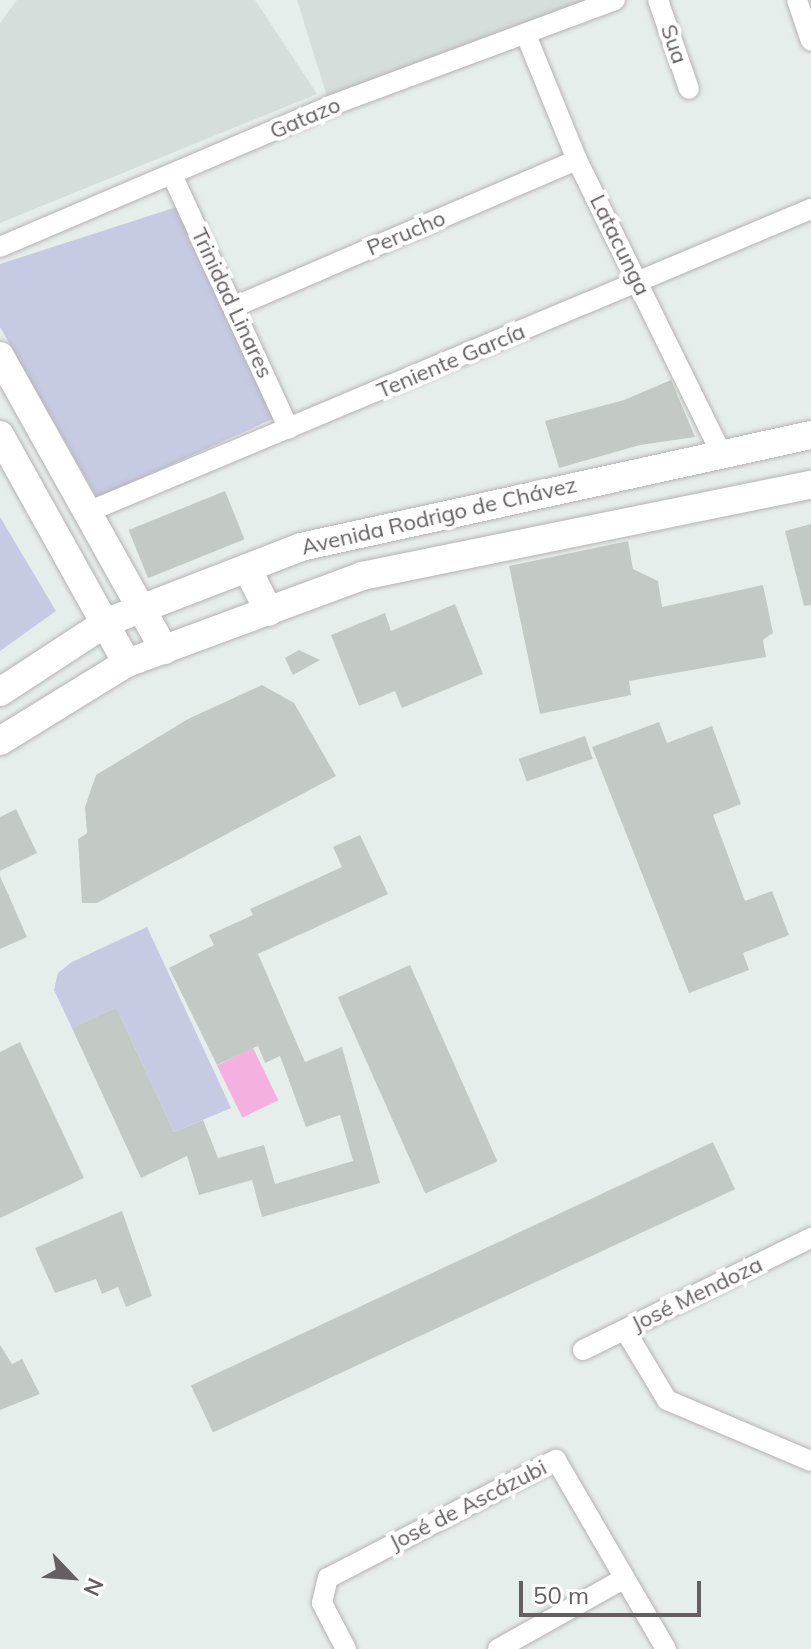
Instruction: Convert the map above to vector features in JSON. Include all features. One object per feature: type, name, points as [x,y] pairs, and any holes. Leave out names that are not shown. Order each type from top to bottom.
[{"type":"main road","points":[[0,356],[90,511],[164,650]]},
{"type":"main road","points":[[0,435],[107,622],[127,663]]},
{"type":"main road","name":"Avenida Rodrigo de Chávez","points":[[0,692],[107,622],[331,538],[811,435]]},
{"type":"main road","name":"Avenida Rodrigo de Chávez","points":[[0,741],[127,663],[362,576],[811,485]]},
{"type":"main road","points":[[247,568],[269,612]]},
{"type":"street","name":"Gatazo","points":[[0,247],[173,177],[330,106],[615,0]]},
{"type":"street","name":"Sua","points":[[658,0],[689,89]]},
{"type":"street","points":[[797,0],[811,41]]},
{"type":"street","name":"Latacunga","points":[[526,35],[577,160],[721,453]]},
{"type":"street","name":"Perucho","points":[[236,306],[577,160]]},
{"type":"street","name":"Trinidad Linares","points":[[173,177],[236,306],[289,429]]},
{"type":"street","name":"Teniente García","points":[[90,511],[811,209]]},
{"type":"street","name":"José Mendoza","points":[[583,1350],[811,1238]]},
{"type":"street","points":[[625,1330],[667,1400],[811,1461]]},
{"type":"street","name":"José de Ascázubi","points":[[346,1649],[322,1603],[328,1578],[556,1460],[666,1649]]},
{"type":"street","points":[[498,1649],[623,1579]]},
{"type":"shaded area","points":[[17,0],[255,0],[317,94],[0,223],[0,23]]},
{"type":"shaded area","points":[[297,0],[612,0],[330,106]]},
{"type":"shaded area","points":[[183,205],[277,417],[97,498],[0,327],[0,264]]},
{"type":"shaded area","points":[[0,517],[56,611],[0,651]]},
{"type":"shaded area","points":[[147,927],[231,1108],[174,1132],[116,1007],[72,1028],[54,990],[58,973],[72,962]]},
{"type":"shaded area","points":[[253,1048],[278,1100],[242,1118],[217,1066]]},
{"type":"building","points":[[671,380],[695,437],[640,445],[559,468],[545,421],[624,400]]},
{"type":"building","points":[[225,491],[244,539],[148,578],[129,530]]},
{"type":"building","points":[[811,524],[811,605],[804,606],[785,531]]},
{"type":"building","points":[[628,541],[633,569],[658,581],[662,607],[763,585],[773,633],[763,640],[766,657],[629,681],[631,695],[540,714],[509,566]]},
{"type":"building","points":[[455,604],[483,674],[402,708],[395,691],[359,706],[331,635],[385,613],[391,631]]},
{"type":"building","points":[[299,650],[320,660],[293,675],[285,658]]},
{"type":"building","points":[[262,685],[294,703],[336,776],[97,903],[82,903],[78,839],[87,833],[85,807],[96,775],[188,719]]},
{"type":"building","points":[[659,722],[667,743],[712,726],[741,804],[713,815],[745,901],[772,891],[789,935],[743,953],[749,970],[689,993],[592,747]]},
{"type":"building","points":[[585,736],[593,759],[527,781],[519,759]]},
{"type":"building","points":[[16,809],[37,853],[0,871],[0,817]]},
{"type":"building","points":[[360,835],[388,894],[258,954],[305,1062],[342,1047],[380,1183],[262,1217],[252,1180],[199,1195],[187,1156],[141,1178],[72,1028],[116,1007],[174,1132],[203,1120],[218,1158],[264,1145],[275,1184],[353,1161],[340,1115],[306,1127],[280,1056],[265,1063],[258,1046],[217,1065],[169,968],[214,945],[209,935],[253,915],[250,909],[342,867],[333,847]]},
{"type":"building","points":[[0,876],[27,937],[0,949]]},
{"type":"building","points":[[410,965],[497,1161],[425,1194],[338,997]]},
{"type":"building","points":[[20,1042],[84,1178],[0,1218],[0,1052]]},
{"type":"building","points":[[713,1142],[735,1189],[213,1433],[191,1385]]},
{"type":"building","points":[[122,1211],[152,1296],[126,1307],[118,1287],[102,1294],[96,1279],[55,1293],[35,1248]]},
{"type":"building","points":[[0,1345],[12,1364],[22,1359],[40,1394],[0,1410]]}]
